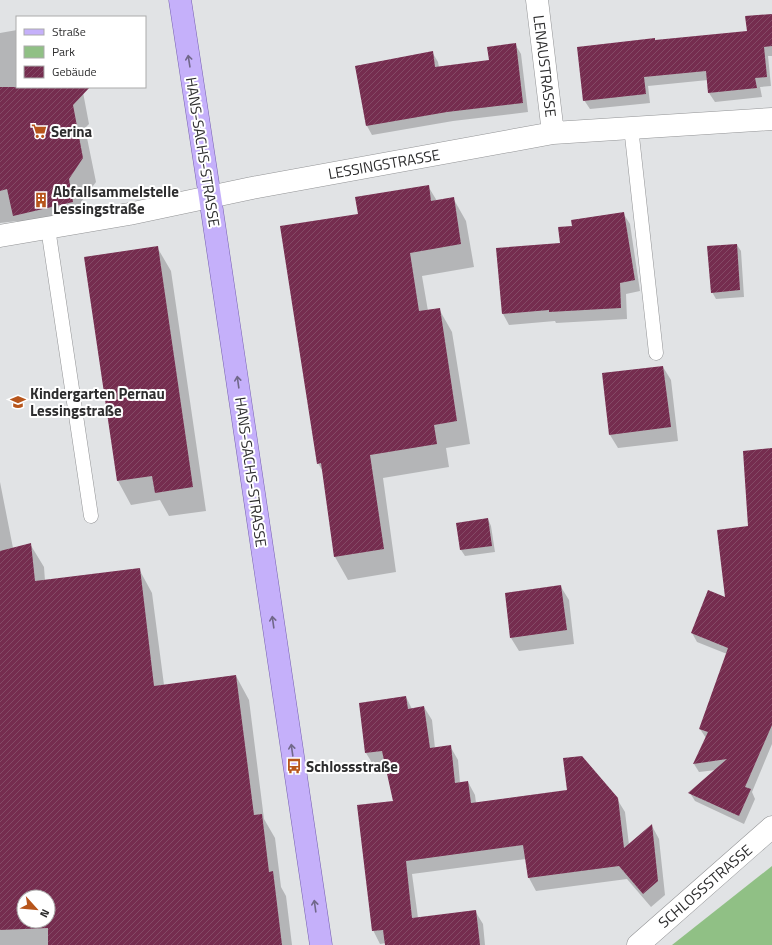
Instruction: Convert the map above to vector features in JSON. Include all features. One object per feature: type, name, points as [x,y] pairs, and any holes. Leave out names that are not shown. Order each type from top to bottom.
[{"type":"main road","name":"HANS-SACHS-STRASSE","points":[[180,0],[321,945]]},
{"type":"street","name":"LENAUSTRASSE","points":[[537,0],[553,133]]},
{"type":"street","name":"LESSINGSTRASSE","points":[[0,236],[129,214],[259,186],[553,133],[772,119]]},
{"type":"street","name":"SCHLOSSSTRASSE","points":[[638,945],[772,827]]},
{"type":"lane","points":[[631,127],[656,353]]},
{"type":"lane","points":[[48,228],[91,516]]},
{"type":"green space","points":[[772,866],[772,945],[672,945]]},
{"type":"building","points":[[772,14],[772,46],[764,47],[767,77],[755,78],[757,88],[708,93],[706,71],[644,77],[646,94],[583,101],[577,47],[655,38],[655,40],[747,31],[745,16]]},
{"type":"building","points":[[516,43],[523,103],[447,112],[366,126],[355,66],[433,51],[435,67],[489,60],[487,47]]},
{"type":"building","name":"Serina","points":[[0,87],[89,88],[73,105],[83,158],[69,179],[73,202],[13,216],[7,189],[0,191]]},
{"type":"building","points":[[429,185],[431,201],[454,197],[461,244],[410,253],[419,311],[440,308],[457,421],[434,425],[437,444],[370,455],[384,549],[334,557],[321,463],[317,464],[280,226],[358,214],[355,197]]},
{"type":"building","points":[[624,212],[635,280],[620,283],[621,308],[549,312],[549,310],[502,314],[496,248],[560,243],[558,227],[572,226],[571,220]]},
{"type":"building","points":[[737,244],[740,290],[711,293],[707,246]]},
{"type":"building","points":[[158,246],[193,487],[155,493],[152,476],[117,481],[84,257]]},
{"type":"building","points":[[663,366],[671,427],[609,435],[602,373]]},
{"type":"building","points":[[772,448],[772,725],[745,787],[751,789],[739,816],[688,793],[727,759],[693,764],[708,732],[699,729],[728,648],[691,633],[708,590],[725,597],[717,530],[748,526],[743,451]]},
{"type":"building","points":[[488,518],[492,546],[460,550],[456,523]]},
{"type":"building","points":[[31,543],[35,581],[140,568],[154,686],[236,675],[254,815],[262,814],[269,872],[273,871],[282,945],[48,945],[48,929],[56,929],[56,889],[16,889],[16,929],[24,929],[0,930],[0,551]]},
{"type":"building","points":[[561,585],[567,630],[510,638],[505,593]]},
{"type":"building","points":[[406,696],[408,709],[424,706],[430,748],[451,745],[455,783],[468,781],[471,803],[567,790],[563,758],[582,756],[618,798],[624,848],[652,824],[658,881],[643,894],[619,866],[528,878],[523,845],[406,861],[412,918],[476,910],[480,945],[385,945],[383,930],[372,931],[357,805],[393,801],[382,751],[365,753],[359,703]]},
{"type":"place","name":"Serina","points":[[39,131]]},
{"type":"place","name":"Abfallsammelstelle Lessingstraße","points":[[41,200]]},
{"type":"place","name":"Kindergarten Pernau Lessingstraße","points":[[18,402]]},
{"type":"place","name":"Schlossstraße","points":[[294,766]]}]
